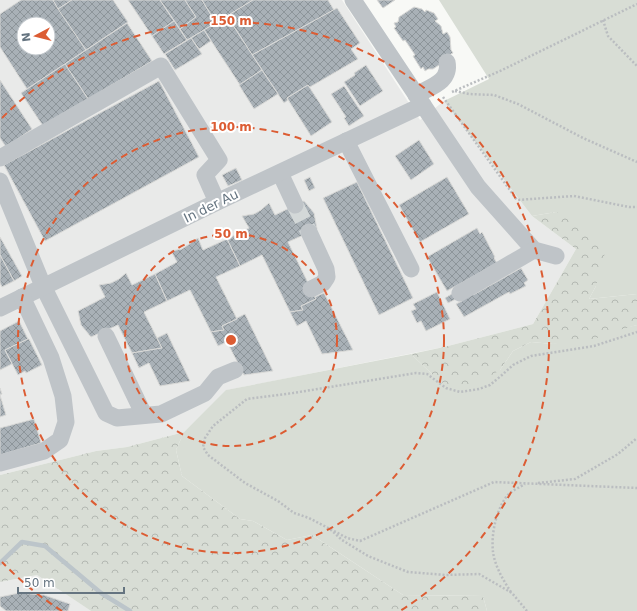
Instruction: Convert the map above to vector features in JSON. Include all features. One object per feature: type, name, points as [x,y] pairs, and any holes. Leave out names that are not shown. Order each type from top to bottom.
[{"type":"street","points":[[353,0],[478,187],[534,250],[556,256]]},
{"type":"street","name":"In der Au","points":[[0,308],[346,141],[419,100],[446,76],[448,71],[447,62]]},
{"type":"street","points":[[0,158],[161,66],[219,160],[205,175],[217,202]]},
{"type":"street","points":[[346,141],[411,269]]},
{"type":"street","points":[[280,173],[295,205]]},
{"type":"street","points":[[0,181],[43,286],[106,413],[117,418],[161,414],[205,393],[218,376],[234,370]]},
{"type":"street","points":[[308,232],[326,268],[327,277],[323,282],[311,289]]},
{"type":"street","points":[[460,293],[534,250]]},
{"type":"street","points":[[0,463],[44,451],[60,440],[66,422],[63,396],[51,358],[22,297]]},
{"type":"street","points":[[106,336],[144,415]]},
{"type":"path","points":[[419,100],[443,97],[637,4]]},
{"type":"path","points":[[603,20],[608,36],[637,66]]},
{"type":"path","points":[[455,91],[469,94],[494,95],[518,104],[584,138],[637,162]]},
{"type":"path","points":[[443,97],[517,200],[574,196],[629,207],[637,207]]},
{"type":"path","points":[[637,332],[594,346],[531,356],[513,365],[490,385],[479,389],[460,392],[446,388],[427,374],[416,373],[247,399],[212,426],[205,438],[203,447],[208,455],[245,483],[278,501],[294,513],[309,518],[347,538],[360,541],[494,482],[637,488]]},
{"type":"path","points":[[528,611],[512,593],[501,577],[493,553],[494,532],[498,511],[508,494],[527,484],[574,479],[618,454],[637,438]]},
{"type":"path","points":[[330,530],[342,540],[368,556],[408,572],[446,575],[479,574],[512,593]]},
{"type":"shaded area","points":[[0,0],[342,0],[420,120],[444,101],[532,216],[576,249],[533,324],[444,347],[227,390],[184,432],[127,447],[96,451],[0,475]]},
{"type":"shaded area","points":[[37,575],[91,611],[0,611],[0,582]]},
{"type":"green space","points":[[439,0],[637,0],[637,294],[589,299],[596,286],[556,212],[532,216],[444,101],[489,79]]},
{"type":"green space","points":[[556,212],[584,225],[606,249],[596,286],[589,299],[637,294],[637,325],[586,342],[553,344],[531,342],[513,351],[500,370],[471,388],[449,388],[411,354],[533,324],[576,249],[532,216]]},
{"type":"green space","points":[[637,325],[637,611],[487,611],[483,596],[403,595],[312,535],[287,540],[253,521],[240,519],[182,476],[176,450],[184,432],[226,390],[411,354],[433,375],[500,370],[513,351],[531,342],[553,344]]},
{"type":"green space","points":[[184,432],[176,450],[182,476],[240,519],[253,521],[287,540],[312,535],[403,595],[483,596],[487,611],[91,611],[37,575],[0,582],[0,475],[96,451],[127,447]]},
{"type":"building","points":[[21,0],[53,0],[86,50],[27,89],[0,47],[0,14]]},
{"type":"building","points":[[53,0],[72,0],[58,9]]},
{"type":"building","points":[[72,0],[113,0],[128,22],[86,50],[58,9]]},
{"type":"building","points":[[128,0],[160,0],[174,21],[152,36]]},
{"type":"building","points":[[160,0],[185,0],[196,17],[180,29]]},
{"type":"building","points":[[185,0],[202,0],[216,23],[187,40],[180,29],[196,17]]},
{"type":"building","points":[[202,0],[253,0],[216,23]]},
{"type":"building","points":[[253,0],[328,0],[334,10],[252,55],[227,16]]},
{"type":"building","points":[[377,0],[395,0],[383,8]]},
{"type":"building","points":[[414,7],[422,9],[425,12],[426,10],[434,13],[438,19],[435,21],[441,26],[443,34],[447,32],[450,37],[451,50],[453,53],[449,55],[448,59],[433,69],[428,69],[425,71],[423,67],[421,69],[413,56],[415,55],[405,40],[403,41],[394,28],[396,27],[394,23],[398,22],[399,17]]},
{"type":"building","points":[[337,8],[360,43],[351,49],[358,59],[310,87],[308,85],[287,98],[288,100],[284,103],[252,55]]},
{"type":"building","points":[[227,16],[262,70],[240,85],[204,30]]},
{"type":"building","points":[[174,21],[187,40],[164,54],[152,36]]},
{"type":"building","points":[[127,23],[152,61],[88,99],[65,64]]},
{"type":"building","points":[[204,30],[211,41],[199,49],[191,38]]},
{"type":"building","points":[[191,38],[202,54],[175,70],[165,54]]},
{"type":"building","points":[[65,64],[88,99],[43,126],[21,93]]},
{"type":"building","points":[[366,65],[383,91],[360,106],[344,82]]},
{"type":"building","points":[[262,70],[278,94],[254,109],[239,85]]},
{"type":"building","points":[[0,80],[32,129],[6,147],[0,138]]},
{"type":"building","points":[[159,81],[199,157],[45,241],[4,165]]},
{"type":"building","points":[[308,85],[332,122],[311,136],[287,98]]},
{"type":"building","points":[[344,86],[364,116],[349,126],[344,118],[346,117],[331,94]]},
{"type":"building","points":[[419,140],[434,164],[411,180],[395,156]]},
{"type":"building","points":[[236,168],[242,180],[228,186],[222,175]]},
{"type":"building","points":[[310,177],[315,188],[309,191],[304,180]]},
{"type":"building","points":[[447,177],[469,214],[420,242],[399,205]]},
{"type":"building","points":[[357,182],[413,298],[379,315],[323,198]]},
{"type":"building","points":[[304,201],[314,213],[317,229],[288,242],[316,299],[301,306],[303,310],[290,312],[262,255],[240,266],[227,239],[249,228],[242,216],[254,214],[269,203],[275,215]]},
{"type":"building","points":[[477,228],[480,234],[482,232],[497,263],[447,291],[427,257]]},
{"type":"building","points":[[0,237],[22,276],[14,281],[0,255]]},
{"type":"building","points":[[198,238],[203,250],[227,239],[240,266],[216,277],[237,319],[222,326],[224,330],[211,332],[190,290],[167,301],[155,274],[177,262],[171,251],[182,249]]},
{"type":"building","points":[[0,255],[14,281],[2,287],[0,283]]},
{"type":"building","points":[[521,268],[528,280],[524,283],[526,286],[510,294],[509,292],[464,317],[456,304],[462,301],[460,298],[475,294]]},
{"type":"building","points":[[126,273],[132,285],[155,274],[167,301],[144,312],[162,348],[132,353],[118,325],[91,337],[81,325],[78,311],[105,297],[99,285],[111,283]]},
{"type":"building","points":[[437,292],[450,319],[426,331],[421,321],[417,323],[411,311],[416,309],[413,304]]},
{"type":"building","points":[[455,292],[458,298],[448,303],[445,298]]},
{"type":"building","points":[[324,293],[353,350],[322,354],[306,321],[297,326],[290,312],[303,310],[301,306],[316,299],[315,297]]},
{"type":"building","points":[[245,314],[273,371],[244,375],[227,342],[218,346],[211,332],[224,330],[222,326]]},
{"type":"building","points":[[19,321],[28,339],[5,350],[12,364],[0,370],[0,331]]},
{"type":"building","points":[[167,333],[190,381],[160,386],[149,363],[139,368],[132,353],[162,348],[157,338]]},
{"type":"building","points":[[28,339],[42,365],[26,373],[25,371],[18,375],[5,350]]},
{"type":"building","points":[[0,395],[6,415],[0,417]]},
{"type":"building","points":[[34,419],[41,443],[0,455],[0,428]]},
{"type":"building","points":[[19,593],[44,595],[70,604],[68,611],[6,611],[0,606],[0,597]]},
{"type":"waterway","points":[[0,563],[22,542],[45,546],[101,593],[130,611]]},
{"type":"tunnel","points":[[295,205],[309,232]]}]
